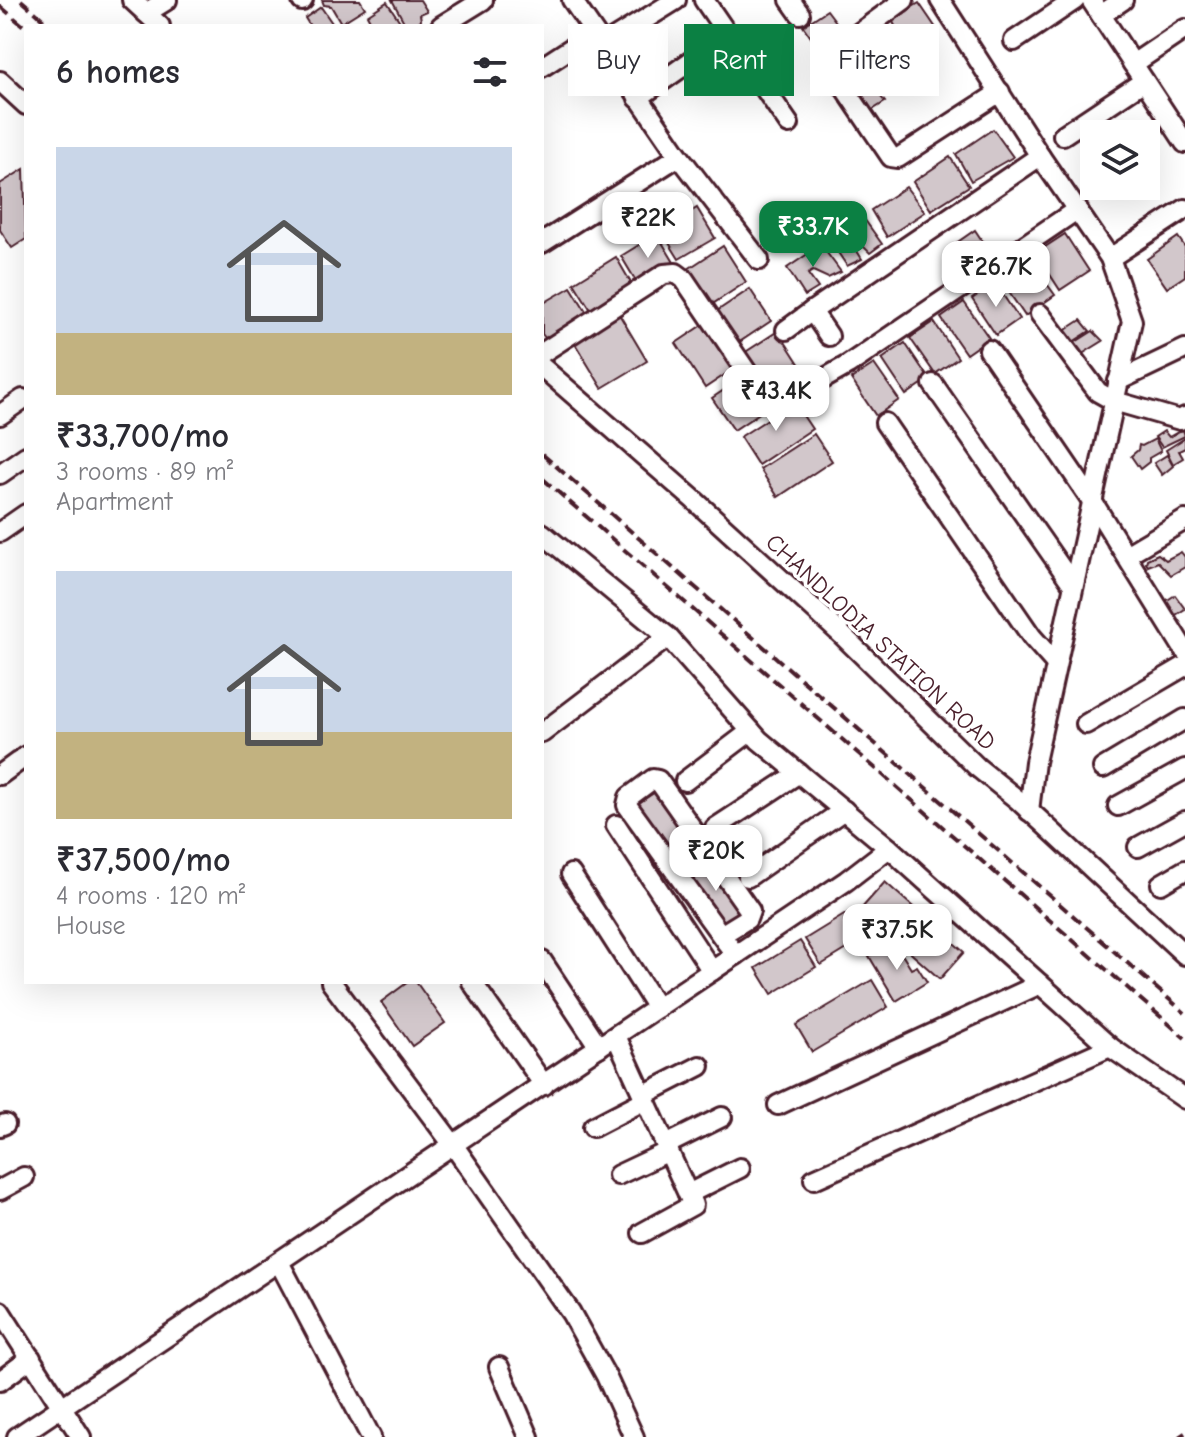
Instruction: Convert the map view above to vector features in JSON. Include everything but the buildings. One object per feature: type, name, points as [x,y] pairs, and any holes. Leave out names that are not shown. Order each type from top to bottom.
[{"type":"street","points":[[132,0],[153,20],[167,0]]},
{"type":"street","points":[[444,24],[483,0]]},
{"type":"street","points":[[572,0],[588,24]]},
{"type":"street","points":[[629,24],[676,0]]},
{"type":"street","points":[[704,0],[720,24]]},
{"type":"street","points":[[904,0],[829,55],[833,71],[891,157],[898,158],[1000,92]]},
{"type":"street","points":[[940,0],[1110,258],[1132,321],[1035,762],[1029,811]]},
{"type":"street","points":[[1014,41],[1075,0]]},
{"type":"street","points":[[1123,0],[1096,7],[1185,143]]},
{"type":"street","points":[[1133,64],[1185,29]]},
{"type":"street","points":[[544,66],[568,54]]},
{"type":"street","points":[[684,66],[638,98],[759,260]]},
{"type":"street","points":[[0,81],[24,103]]},
{"type":"street","points":[[1063,135],[1144,81]]},
{"type":"street","points":[[770,96],[789,124]]},
{"type":"street","points":[[1169,118],[1185,107]]},
{"type":"street","points":[[544,242],[679,156]]},
{"type":"street","points":[[786,330],[1040,156]]},
{"type":"street","points":[[544,352],[664,274],[676,273],[684,279],[764,397],[776,402],[790,398],[848,365],[1078,209]]},
{"type":"street","points":[[1110,258],[1185,209]]},
{"type":"street","points":[[812,311],[829,336]]},
{"type":"street","points":[[1040,314],[1090,385],[1114,401],[1180,420],[1185,417]]},
{"type":"street","points":[[1118,381],[1185,349]]},
{"type":"street","points":[[989,350],[1092,501],[1185,651]]},
{"type":"street","name":"CHANDLODIA STATION ROAD","points":[[544,369],[693,499],[840,633],[977,767],[1183,950]]},
{"type":"street","points":[[933,384],[1073,585]]},
{"type":"street","points":[[0,415],[23,399]]},
{"type":"street","points":[[885,423],[1032,637],[1056,664]]},
{"type":"street","points":[[0,474],[24,457]]},
{"type":"street","points":[[0,532],[24,515]]},
{"type":"street","points":[[1126,555],[1185,520]]},
{"type":"street","points":[[544,535],[668,637],[751,731],[889,848],[1110,1047],[1185,1099]]},
{"type":"street","points":[[544,731],[668,637]]},
{"type":"street","points":[[1086,724],[1185,666]]},
{"type":"street","points":[[1103,768],[1185,719]]},
{"type":"street","points":[[685,781],[751,731]]},
{"type":"street","points":[[0,775],[24,757]]},
{"type":"street","points":[[1118,806],[1185,769]]},
{"type":"street","points":[[715,828],[799,773]]},
{"type":"street","points":[[721,935],[747,919],[750,911],[658,780],[653,779],[629,797],[627,805],[721,935],[736,955]]},
{"type":"street","points":[[748,877],[844,810]]},
{"type":"street","points":[[1138,847],[1185,821]]},
{"type":"street","points":[[616,825],[712,971]]},
{"type":"street","points":[[17,1437],[454,1146],[846,881],[889,848]]},
{"type":"street","points":[[1161,884],[1185,870]]},
{"type":"street","points":[[571,874],[657,1008]]},
{"type":"street","points":[[544,964],[599,1047]]},
{"type":"street","points":[[332,984],[454,1146],[571,1313],[606,1376],[634,1437]]},
{"type":"street","points":[[473,984],[544,1085]]},
{"type":"street","points":[[778,1105],[1040,984]]},
{"type":"street","points":[[616,1036],[693,1205],[642,1233]]},
{"type":"street","points":[[814,1179],[1110,1047]]},
{"type":"street","points":[[593,1127],[700,1066]]},
{"type":"street","points":[[618,1175],[722,1117]]},
{"type":"street","points":[[688,1194],[740,1168]]},
{"type":"street","points":[[0,1190],[24,1177]]},
{"type":"street","points":[[279,1262],[371,1437]]},
{"type":"street","points":[[0,1311],[81,1437]]},
{"type":"street","points":[[0,1381],[31,1358]]},
{"type":"street","points":[[499,1367],[529,1437]]},
{"type":"railway","points":[[21,0],[49,24]]},
{"type":"railway","points":[[0,6],[24,26]]},
{"type":"railway","points":[[544,456],[1185,1013]]},
{"type":"railway","points":[[544,480],[1185,1038]]},
{"type":"railway","points":[[1179,1437],[1185,1433]]}]
